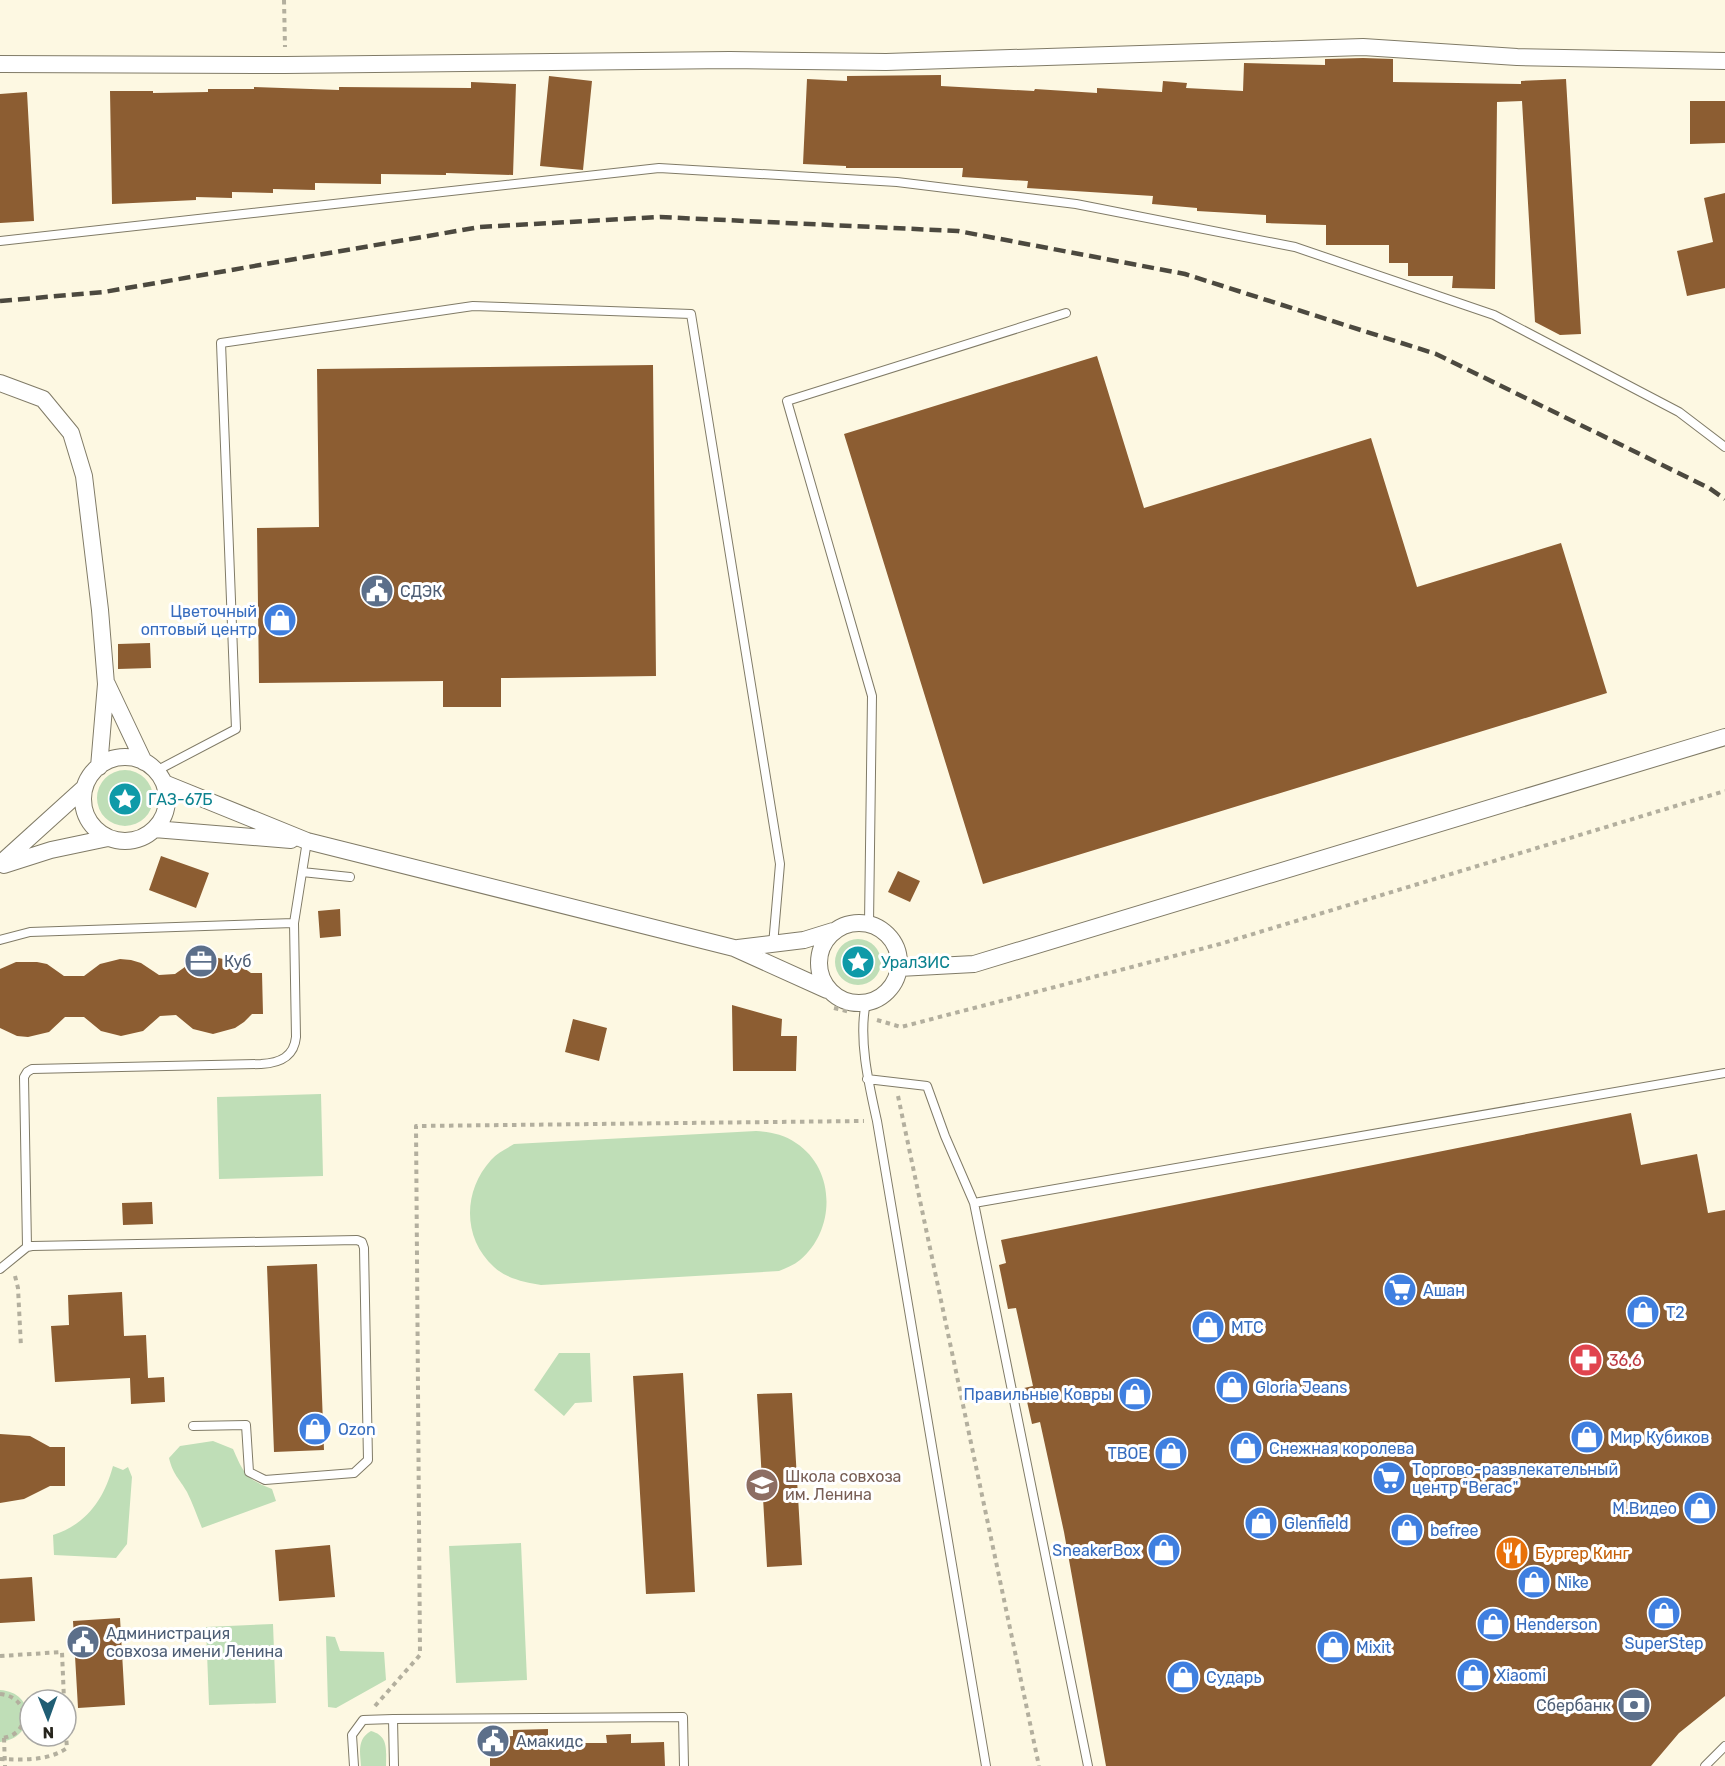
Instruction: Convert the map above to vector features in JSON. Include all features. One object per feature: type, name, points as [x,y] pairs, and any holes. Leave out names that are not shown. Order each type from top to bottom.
[{"type":"street","points":[[0,64],[285,65],[730,60],[886,62],[1363,47],[1517,57],[1725,62]]},
{"type":"street","points":[[0,383],[43,399],[71,433],[84,476],[100,610],[106,684],[99,767]]},
{"type":"street","points":[[0,865],[51,850],[108,838],[128,841],[142,837],[154,829],[162,819],[167,797],[106,684]]},
{"type":"street","points":[[898,968],[974,964],[1725,738]]},
{"type":"street","points":[[108,838],[88,821],[83,807],[84,788],[90,775],[99,767],[120,757],[130,758],[154,772],[307,841]]},
{"type":"street","points":[[0,865],[84,788]]},
{"type":"street","points":[[154,829],[307,841],[734,948],[865,1009],[888,990],[895,980],[898,968],[895,945],[889,936],[880,928],[857,922],[804,940],[734,948]]},
{"type":"street","points":[[827,990],[819,970],[819,955],[824,942],[834,931]]},
{"type":"lane","points":[[0,241],[659,168],[897,182],[1076,204],[1295,247],[1494,315],[1679,412],[1725,447]]},
{"type":"lane","points":[[154,772],[236,729],[221,342],[473,306],[691,314],[780,864],[773,945]]},
{"type":"lane","points":[[869,924],[872,696],[787,401],[1066,313]]},
{"type":"lane","points":[[27,1247],[24,1077],[27,1072],[32,1069],[276,1063],[288,1056],[295,1046],[294,923],[307,841]]},
{"type":"lane","points":[[302,872],[350,877]]},
{"type":"lane","points":[[0,940],[30,932],[294,923]]},
{"type":"lane","points":[[865,1009],[867,1079],[877,1121],[986,1766]]},
{"type":"lane","points":[[974,1203],[1725,1073]]},
{"type":"lane","points":[[867,1079],[927,1086],[945,1136],[974,1203],[1088,1766]]},
{"type":"lane","points":[[0,1269],[27,1247],[357,1240],[362,1242],[364,1248],[368,1460],[354,1473],[265,1480],[249,1472],[246,1425],[194,1426]]},
{"type":"lane","points":[[354,1766],[352,1735],[363,1720],[683,1717],[684,1766]]},
{"type":"lane","points":[[393,1719],[394,1766]]},
{"type":"lane","points":[[1705,1766],[1725,1746]]},
{"type":"path","points":[[284,0],[285,65]]},
{"type":"path","points":[[865,1009],[901,1027],[1186,953],[1725,791]]},
{"type":"path","points":[[895,1083],[1039,1766]]},
{"type":"path","points":[[363,1720],[420,1655],[416,1126],[877,1121]]},
{"type":"path","points":[[10,1261],[18,1288],[21,1347]]},
{"type":"path","points":[[0,1656],[62,1652],[64,1688]]},
{"type":"path","points":[[0,1694],[14,1698],[20,1703],[24,1718],[17,1731],[2,1738],[2,1760],[5,1766]]},
{"type":"path","points":[[2,1760],[56,1756],[67,1748]]},
{"type":"green space","points":[[125,770],[136,772],[145,778],[151,787],[153,798],[151,809],[145,818],[136,824],[125,826],[114,824],[105,818],[99,809],[97,798],[99,787],[105,778],[114,772]]},
{"type":"green space","points":[[858,939],[874,946],[881,962],[874,978],[858,985],[842,978],[835,962],[842,946]]},
{"type":"green space","points":[[321,1094],[323,1176],[219,1179],[217,1097]]},
{"type":"green space","points":[[756,1131],[786,1137],[796,1143],[809,1154],[819,1168],[824,1184],[825,1217],[820,1233],[812,1247],[800,1260],[779,1271],[541,1285],[516,1279],[499,1271],[484,1255],[476,1242],[470,1214],[475,1186],[491,1160],[514,1144]]},
{"type":"green space","points":[[559,1353],[590,1353],[592,1402],[575,1403],[564,1416],[534,1390]]},
{"type":"green space","points":[[213,1441],[233,1449],[247,1475],[272,1489],[276,1501],[202,1528],[189,1496],[174,1473],[169,1458],[180,1446]]},
{"type":"green space","points":[[113,1466],[123,1470],[128,1467],[132,1477],[127,1544],[116,1558],[54,1555],[53,1535],[75,1524],[92,1509],[105,1489]]},
{"type":"green space","points":[[521,1543],[527,1680],[456,1683],[449,1546]]},
{"type":"green space","points":[[273,1624],[276,1703],[209,1705],[206,1627]]},
{"type":"green space","points":[[326,1636],[335,1637],[340,1651],[384,1652],[386,1680],[336,1708],[328,1707]]},
{"type":"green space","points":[[0,1690],[18,1697],[18,1734],[12,1739],[0,1742]]},
{"type":"green space","points":[[371,1731],[384,1740],[386,1766],[361,1766],[361,1742]]},
{"type":"building","points":[[1325,59],[1393,59],[1393,82],[1521,84],[1521,81],[1566,79],[1581,334],[1560,335],[1535,322],[1522,101],[1497,102],[1495,289],[1452,288],[1453,276],[1408,276],[1408,263],[1389,263],[1389,245],[1326,245],[1326,225],[1266,223],[1266,215],[1197,211],[1197,208],[1152,204],[1153,196],[1027,188],[1028,181],[962,177],[963,168],[846,168],[846,166],[803,164],[807,79],[847,81],[847,76],[941,75],[941,86],[1097,93],[1097,88],[1162,92],[1163,81],[1187,83],[1186,88],[1243,91],[1244,63],[1325,65]]},
{"type":"building","points":[[549,76],[592,81],[583,170],[540,166]]},
{"type":"building","points":[[471,82],[516,84],[513,175],[381,174],[381,184],[315,183],[315,190],[273,189],[273,193],[232,192],[232,198],[196,197],[196,200],[112,204],[110,91],[208,92],[208,89],[254,89],[254,87],[339,90],[339,87],[471,88]]},
{"type":"building","points":[[27,92],[34,221],[0,223],[0,94]]},
{"type":"building","points":[[1690,101],[1725,101],[1725,143],[1690,144]]},
{"type":"building","points":[[1725,193],[1725,288],[1687,296],[1677,251],[1713,242],[1704,198]]},
{"type":"building","points":[[1097,356],[1144,508],[1371,438],[1417,587],[1561,543],[1607,693],[983,884],[844,434]]},
{"type":"building","points":[[653,365],[656,676],[501,678],[501,707],[443,707],[443,681],[259,683],[257,528],[319,527],[317,369]]},
{"type":"building","points":[[150,643],[151,668],[118,669],[118,644]]},
{"type":"building","points":[[161,856],[209,873],[196,908],[149,890]]},
{"type":"building","points":[[898,871],[920,881],[910,902],[888,892]]},
{"type":"building","points":[[340,909],[341,936],[320,938],[318,911]]},
{"type":"building","points":[[213,957],[234,961],[251,973],[262,973],[263,1014],[252,1014],[235,1028],[213,1034],[193,1029],[176,1015],[160,1016],[143,1031],[121,1036],[101,1031],[84,1017],[65,1017],[49,1032],[28,1037],[17,1036],[0,1028],[0,969],[16,962],[47,964],[64,976],[84,976],[100,964],[120,959],[131,960],[141,963],[159,975],[175,974],[192,962]]},
{"type":"building","points":[[732,1005],[782,1019],[781,1036],[797,1036],[796,1071],[733,1071]]},
{"type":"building","points":[[573,1019],[607,1028],[599,1061],[565,1052]]},
{"type":"building","name":"Торгово-развлекательный центр \"Вегас\"","points":[[1631,1113],[1641,1165],[1697,1154],[1708,1213],[1725,1210],[1725,1696],[1679,1733],[1651,1766],[1106,1766],[1064,1532],[1040,1422],[1032,1424],[1024,1388],[1033,1386],[1016,1308],[1008,1309],[999,1265],[1006,1263],[1001,1240]]},
{"type":"building","points":[[152,1202],[153,1224],[123,1225],[122,1203]]},
{"type":"building","points":[[317,1264],[324,1450],[274,1452],[267,1266]]},
{"type":"building","points":[[122,1292],[124,1336],[146,1335],[148,1378],[164,1377],[165,1402],[131,1404],[130,1378],[55,1382],[51,1326],[69,1325],[68,1295]]},
{"type":"building","name":"Школа совхоза им. Ленина","points":[[683,1373],[695,1592],[646,1594],[633,1376]]},
{"type":"building","points":[[792,1393],[802,1565],[767,1567],[757,1394]]},
{"type":"building","points":[[0,1434],[30,1436],[50,1447],[65,1447],[65,1486],[50,1486],[24,1499],[0,1503]]},
{"type":"building","points":[[330,1545],[335,1597],[279,1601],[275,1550]]},
{"type":"building","points":[[32,1577],[35,1621],[0,1623],[0,1579]]},
{"type":"building","points":[[120,1618],[125,1705],[78,1708],[73,1621]]},
{"type":"building","points":[[548,1729],[548,1738],[571,1737],[571,1743],[607,1743],[606,1735],[631,1734],[631,1743],[664,1742],[665,1766],[490,1766],[490,1737],[513,1736],[513,1730]]},
{"type":"railway","points":[[0,301],[104,292],[480,227],[660,217],[958,231],[1185,274],[1436,354],[1709,488],[1725,499]]},
{"type":"place","name":"СДЭК","points":[[377,591]]},
{"type":"place","name":"Цветочный оптовый центр","points":[[280,620]]},
{"type":"place","name":"ГАЗ-67Б","points":[[125,799]]},
{"type":"place","name":"Куб","points":[[201,961]]},
{"type":"place","name":"УралЗИС","points":[[858,962]]},
{"type":"place","name":"Ашан","points":[[1400,1290]]},
{"type":"place","name":"T2","points":[[1643,1312]]},
{"type":"place","name":"МТС","points":[[1208,1327]]},
{"type":"place","name":"36,6","points":[[1586,1360]]},
{"type":"place","name":"Gloria Jeans","points":[[1232,1387]]},
{"type":"place","name":"Правильные Ковры","points":[[1135,1394]]},
{"type":"place","name":"Ozon","points":[[315,1429]]},
{"type":"place","name":"Мир Кубиков","points":[[1587,1437]]},
{"type":"place","name":"Снежная королева","points":[[1246,1448]]},
{"type":"place","name":"ТВОЕ","points":[[1171,1453]]},
{"type":"place","name":"Торгово-развлекательный центр \"Вегас\"","points":[[1389,1478]]},
{"type":"place","name":"Школа совхоза им. Ленина","points":[[762,1485]]},
{"type":"place","name":"М.Видео","points":[[1700,1508]]},
{"type":"place","name":"Glenfield","points":[[1261,1523]]},
{"type":"place","name":"befree","points":[[1407,1530]]},
{"type":"place","name":"SneakerBox","points":[[1164,1550]]},
{"type":"place","name":"Бургер Кинг","points":[[1512,1553]]},
{"type":"place","name":"Nike","points":[[1534,1582]]},
{"type":"place","name":"SuperStep","points":[[1664,1613]]},
{"type":"place","name":"Henderson","points":[[1493,1624]]},
{"type":"place","name":"Администрация совхоза имени Ленина","points":[[83,1642]]},
{"type":"place","name":"Mixit","points":[[1333,1647]]},
{"type":"place","name":"Xiaomi","points":[[1473,1675]]},
{"type":"place","name":"Сударь","points":[[1183,1677]]},
{"type":"place","name":"Сбербанк","points":[[1634,1705]]},
{"type":"place","name":"Амакидс","points":[[493,1741]]}]
